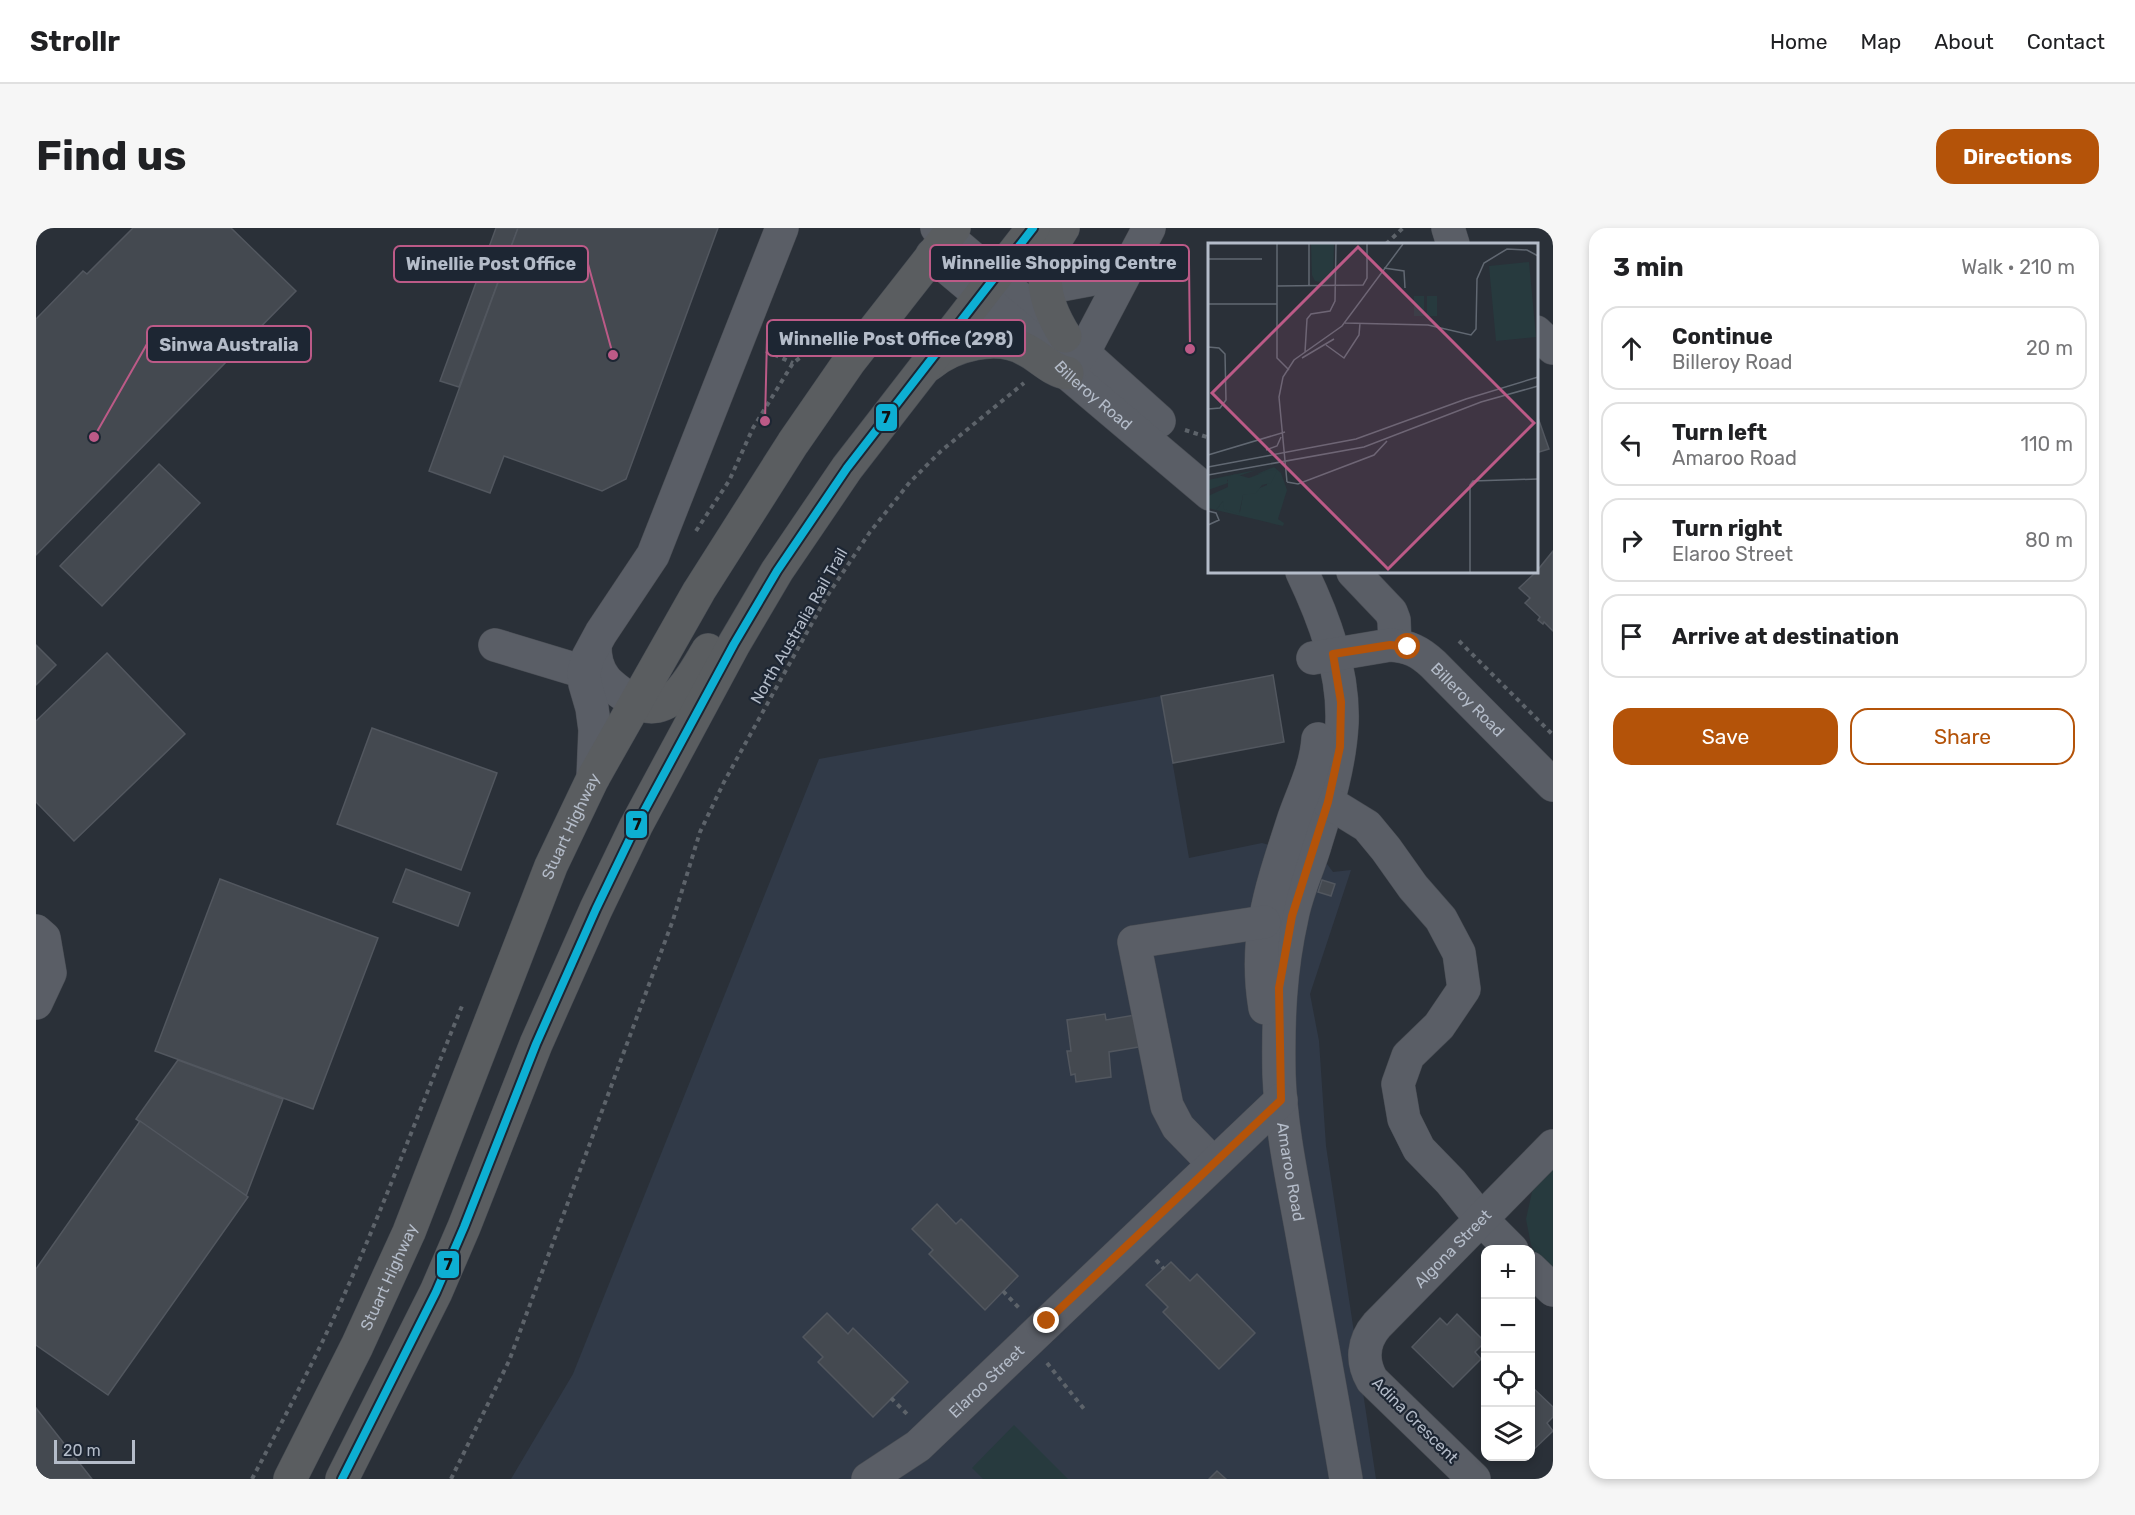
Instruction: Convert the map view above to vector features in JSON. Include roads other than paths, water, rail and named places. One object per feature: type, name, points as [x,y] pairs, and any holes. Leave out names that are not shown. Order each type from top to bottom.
[{"type":"highway","points":[[342,1479],[441,1281],[536,1044],[596,909],[636,826],[745,626],[803,532],[847,468],[1033,228]]},
{"type":"highway","points":[[911,384],[942,356],[968,346],[992,343],[1012,344],[1065,356],[1045,288],[1047,261],[1063,228]]},
{"type":"highway","name":"Stuart Highway","points":[[290,1479],[357,1346],[408,1232],[551,867],[593,778],[699,591],[793,442],[943,237]]},
{"type":"highway","points":[[636,703],[649,708],[655,707],[668,702],[680,692],[795,509],[827,480],[847,468]]},
{"type":"highway","points":[[357,1346],[399,1366]]},
{"type":"street","points":[[593,778],[595,730],[589,658],[653,555],[782,228]]},
{"type":"street","points":[[1065,356],[1128,267],[1149,228]]},
{"type":"street","points":[[1448,228],[1453,243]]},
{"type":"street","name":"Billeroy Road","points":[[943,237],[988,286],[1208,482]]},
{"type":"street","points":[[1045,288],[1093,279],[1128,267]]},
{"type":"street","points":[[1538,334],[1553,348]]},
{"type":"street","points":[[1280,573],[1297,607],[1311,648],[1323,656]]},
{"type":"street","points":[[1302,573],[1315,602],[1323,656]]},
{"type":"street","points":[[1354,573],[1390,612],[1394,620],[1395,645]]},
{"type":"street","points":[[495,645],[589,658]]},
{"type":"street","name":"Billeroy Road","points":[[1323,656],[1395,645],[1408,647],[1424,656],[1553,784]]},
{"type":"street","points":[[589,658],[595,652],[600,670],[607,683],[636,703]]},
{"type":"street","name":"Amaroo Road","points":[[1306,827],[1340,747],[1342,722],[1339,680],[1323,656]]},
{"type":"street","name":"Amaroo Road","points":[[1323,656],[1318,747],[1306,790],[1306,827],[1281,979],[1280,1087],[1295,1195],[1346,1479]]},
{"type":"street","points":[[1280,1087],[1261,985],[1260,964],[1264,922],[1277,867],[1306,827],[1366,826],[1441,919],[1460,953],[1464,989],[1439,1026],[1408,1056],[1398,1084],[1404,1119],[1419,1149],[1507,1245]]},
{"type":"street","points":[[1213,1163],[1178,1127],[1167,1106],[1134,942],[1264,922]]},
{"type":"street","points":[[36,930],[44,938],[50,973],[36,1003]]},
{"type":"street","name":"Elaroo Street","points":[[868,1479],[918,1446],[1213,1163],[1280,1087]]},
{"type":"street","name":"Algona Street","points":[[1365,1357],[1367,1341],[1377,1325],[1553,1146]]},
{"type":"street","points":[[1535,1273],[1553,1290]]},
{"type":"street","name":"Adina Crescent","points":[[1365,1357],[1368,1372],[1378,1386],[1474,1479]]},
{"type":"place","name":"Winnellie Shopping Centre","points":[[1190,349]]},
{"type":"place","name":"Winellie Post Office","points":[[613,355]]},
{"type":"place","name":"Winnellie Post Office (298)","points":[[765,421]]},
{"type":"place","name":"Sinwa Australia","points":[[94,437]]}]
